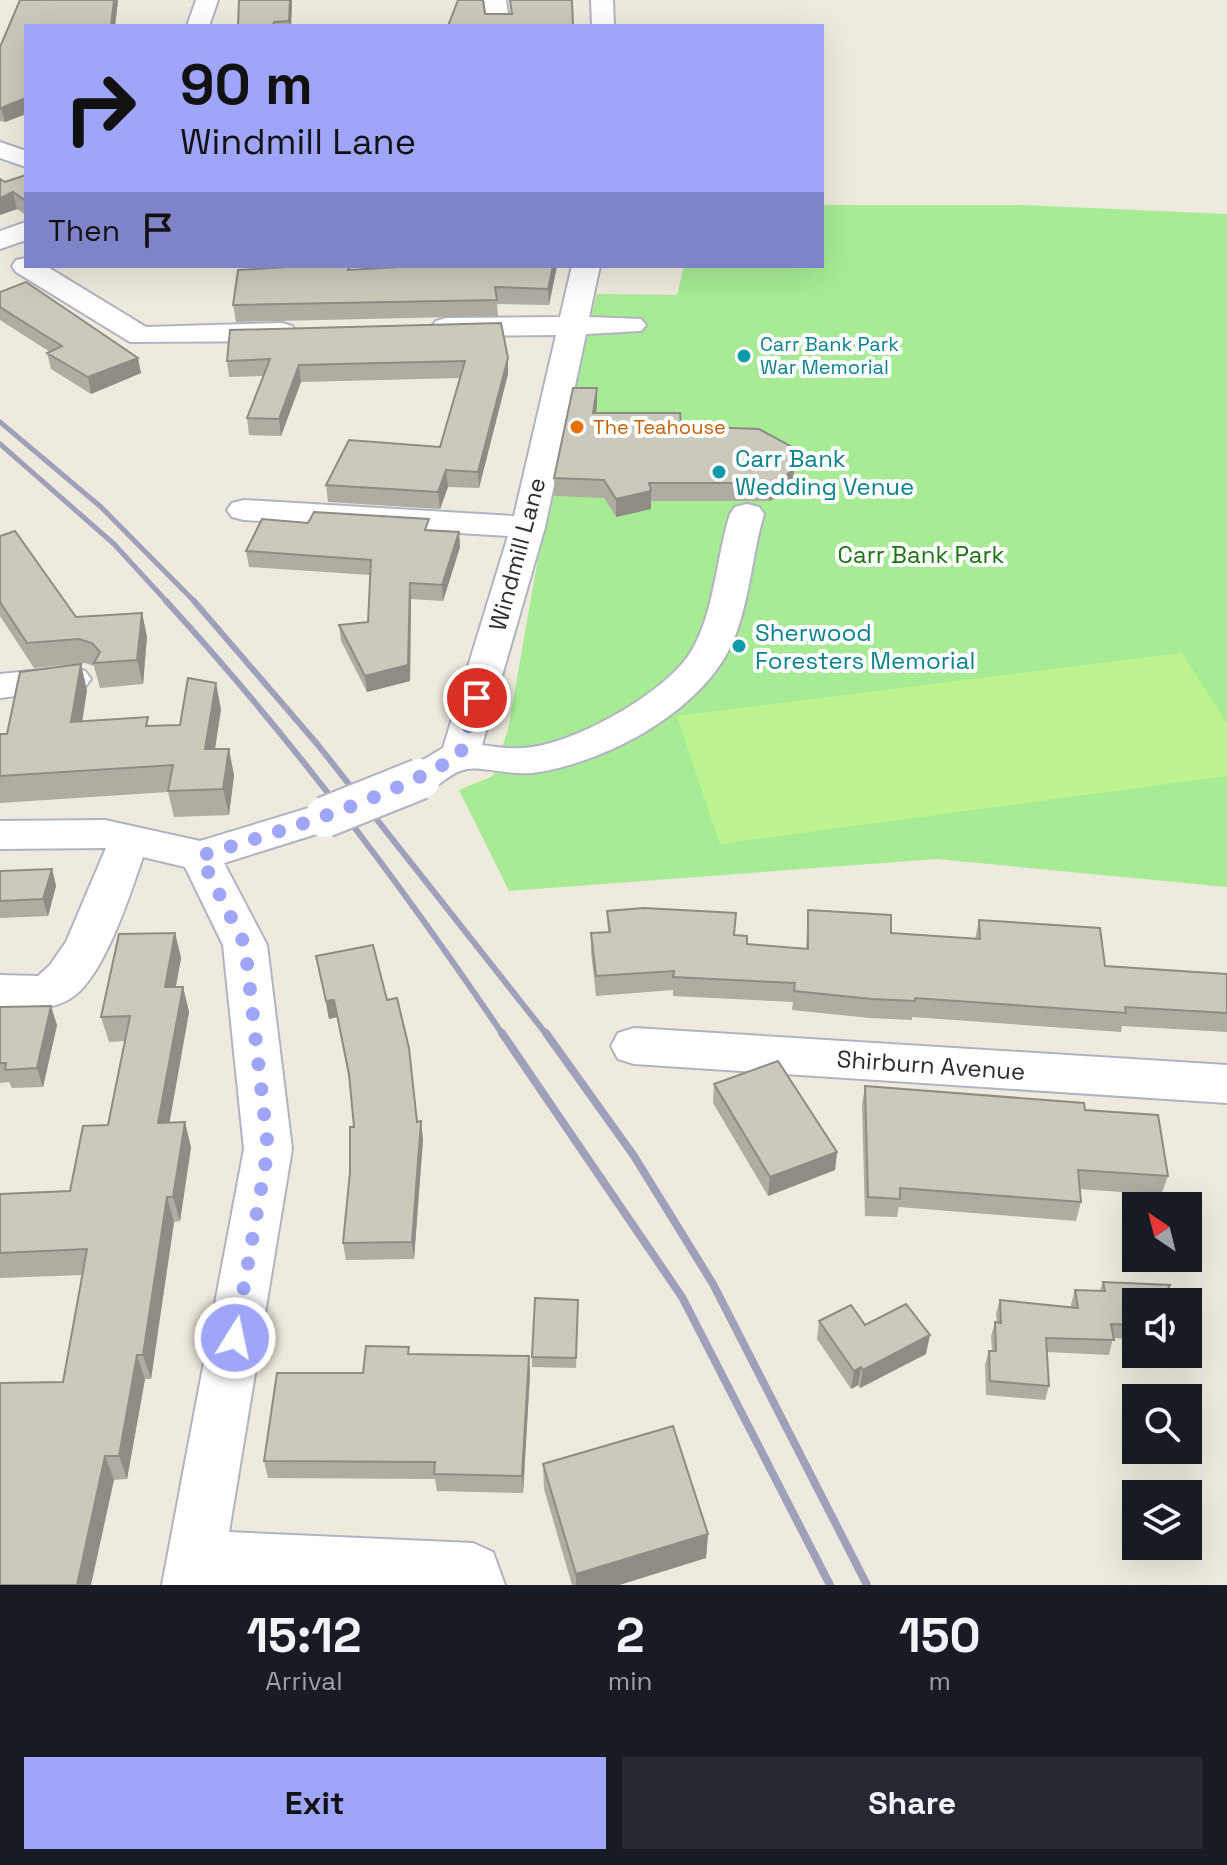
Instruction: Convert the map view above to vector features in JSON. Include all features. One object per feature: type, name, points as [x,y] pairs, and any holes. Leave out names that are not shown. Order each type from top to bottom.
[{"type":"street","points":[[199,24],[207,0]]},
{"type":"street","points":[[495,0],[499,24]]},
{"type":"street","points":[[602,0],[603,24]]},
{"type":"street","points":[[0,150],[24,158]]},
{"type":"street","points":[[0,241],[24,231]]},
{"type":"street","points":[[0,250],[24,265]]},
{"type":"street","points":[[29,268],[140,336],[310,331]]},
{"type":"street","name":"Windmill Lane","points":[[460,755],[528,527],[586,268]]},
{"type":"street","points":[[419,328],[631,325]]},
{"type":"street","points":[[244,510],[528,527]]},
{"type":"street","points":[[0,835],[105,834],[200,856],[325,817],[420,779],[460,755],[522,762],[572,749],[615,732],[666,697],[707,657],[722,620],[738,540],[747,514]]},
{"type":"street","points":[[0,686],[84,678]]},
{"type":"street","points":[[0,992],[20,994],[53,988],[74,970],[130,839]]},
{"type":"street","points":[[200,856],[245,945],[268,1149],[195,1572],[473,1572],[476,1585]]},
{"type":"street","name":"Shirburn Avenue","points":[[634,1046],[1227,1084]]},
{"type":"green space","name":"Carr Bank Park","points":[[824,205],[1023,205],[1227,214],[1227,887],[937,859],[509,891],[459,790],[493,776],[508,729],[565,405],[597,294],[677,295],[684,268],[824,268]]},
{"type":"green space","points":[[1182,653],[1227,723],[1227,776],[720,844],[677,716]]},
{"type":"building","points":[[20,0],[114,0],[111,24],[24,24],[24,99],[0,108],[0,47]]},
{"type":"building","points":[[239,0],[290,0],[289,21],[238,24]]},
{"type":"building","points":[[458,0],[483,0],[485,14],[512,14],[510,0],[572,0],[573,24],[449,24]]},
{"type":"building","points":[[24,176],[24,200],[13,192],[0,198],[0,179],[5,182]]},
{"type":"building","points":[[553,268],[548,289],[495,287],[497,300],[233,305],[238,270]]},
{"type":"building","points":[[26,282],[138,358],[88,377],[47,353],[62,346],[0,307],[0,292]]},
{"type":"building","points":[[501,323],[508,358],[478,472],[446,470],[438,492],[326,485],[349,440],[440,447],[465,361],[299,365],[279,419],[247,418],[270,359],[227,361],[230,330]]},
{"type":"building","points":[[573,388],[597,388],[593,413],[680,413],[681,426],[759,429],[796,449],[794,469],[770,483],[649,483],[651,491],[616,499],[604,480],[554,478]]},
{"type":"building","points":[[314,512],[429,519],[425,530],[459,532],[442,585],[410,583],[408,665],[365,676],[339,625],[368,622],[371,560],[246,551],[262,519],[308,523]]},
{"type":"building","points":[[15,531],[76,617],[142,613],[137,660],[94,663],[100,652],[92,643],[79,639],[27,643],[0,602],[0,536]]},
{"type":"building","points":[[81,664],[71,722],[148,717],[146,726],[180,725],[188,678],[216,683],[205,749],[229,749],[223,789],[168,791],[173,765],[0,776],[0,734],[7,734],[20,672]]},
{"type":"building","points":[[52,869],[43,899],[0,901],[0,871]]},
{"type":"building","points":[[644,908],[736,913],[734,935],[747,936],[747,944],[808,949],[808,910],[891,915],[891,933],[980,939],[979,920],[1100,928],[1105,966],[1227,974],[1227,1013],[1125,1007],[1126,1013],[915,998],[915,1001],[872,999],[794,991],[795,983],[673,977],[674,971],[596,976],[591,933],[610,932],[607,911]]},
{"type":"building","points":[[175,933],[165,987],[183,987],[158,1123],[185,1122],[173,1197],[167,1197],[143,1355],[137,1355],[119,1456],[105,1456],[77,1585],[0,1585],[0,1383],[63,1382],[87,1249],[0,1253],[0,1194],[70,1191],[83,1126],[108,1125],[130,1016],[101,1017],[119,934]]},
{"type":"building","points":[[373,945],[387,1000],[397,998],[409,1048],[417,1122],[421,1121],[412,1242],[343,1243],[350,1172],[350,1127],[354,1127],[349,1074],[334,1000],[326,1001],[316,956]]},
{"type":"building","points":[[51,1006],[37,1068],[5,1070],[6,1063],[0,1063],[0,1007]]},
{"type":"building","points":[[778,1061],[837,1152],[770,1177],[714,1084]]},
{"type":"building","points":[[865,1086],[1084,1103],[1085,1110],[1158,1115],[1168,1176],[1078,1170],[1081,1202],[900,1188],[900,1199],[868,1197]]},
{"type":"building","points":[[1103,1282],[1170,1285],[1168,1288],[1122,1288],[1122,1324],[1111,1324],[1114,1340],[1046,1338],[1049,1386],[990,1381],[989,1351],[996,1351],[995,1322],[1001,1323],[1000,1300],[1078,1308],[1075,1290],[1105,1291]]},
{"type":"building","points":[[535,1298],[578,1300],[576,1358],[532,1357]]},
{"type":"building","points":[[906,1304],[930,1335],[863,1370],[861,1367],[854,1371],[819,1321],[851,1305],[865,1325]]},
{"type":"building","points":[[366,1346],[409,1347],[408,1354],[529,1356],[522,1476],[434,1474],[435,1462],[264,1461],[277,1373],[363,1373]]},
{"type":"building","points":[[673,1426],[708,1534],[576,1574],[543,1464]]},
{"type":"railway","points":[[0,422],[101,507],[196,603]]},
{"type":"railway","points":[[0,444],[114,544],[168,603]]},
{"type":"railway","points":[[166,601],[257,705],[343,812],[425,922],[503,1035]]},
{"type":"railway","points":[[194,601],[318,745],[547,1035]]},
{"type":"railway","points":[[502,1033],[682,1297],[830,1585]]},
{"type":"railway","points":[[546,1033],[634,1156],[713,1284],[867,1585]]},
{"type":"place","name":"Carr Bank Park War Memorial","points":[[744,356]]},
{"type":"place","name":"The Teahouse","points":[[577,427]]},
{"type":"place","name":"Carr Bank Wedding Venue","points":[[719,472]]},
{"type":"place","name":"Sherwood Foresters Memorial","points":[[739,646]]},
{"type":"route","points":[[235,1338],[268,1149],[245,945],[200,856],[325,817],[420,779],[460,755],[477,698]]}]
